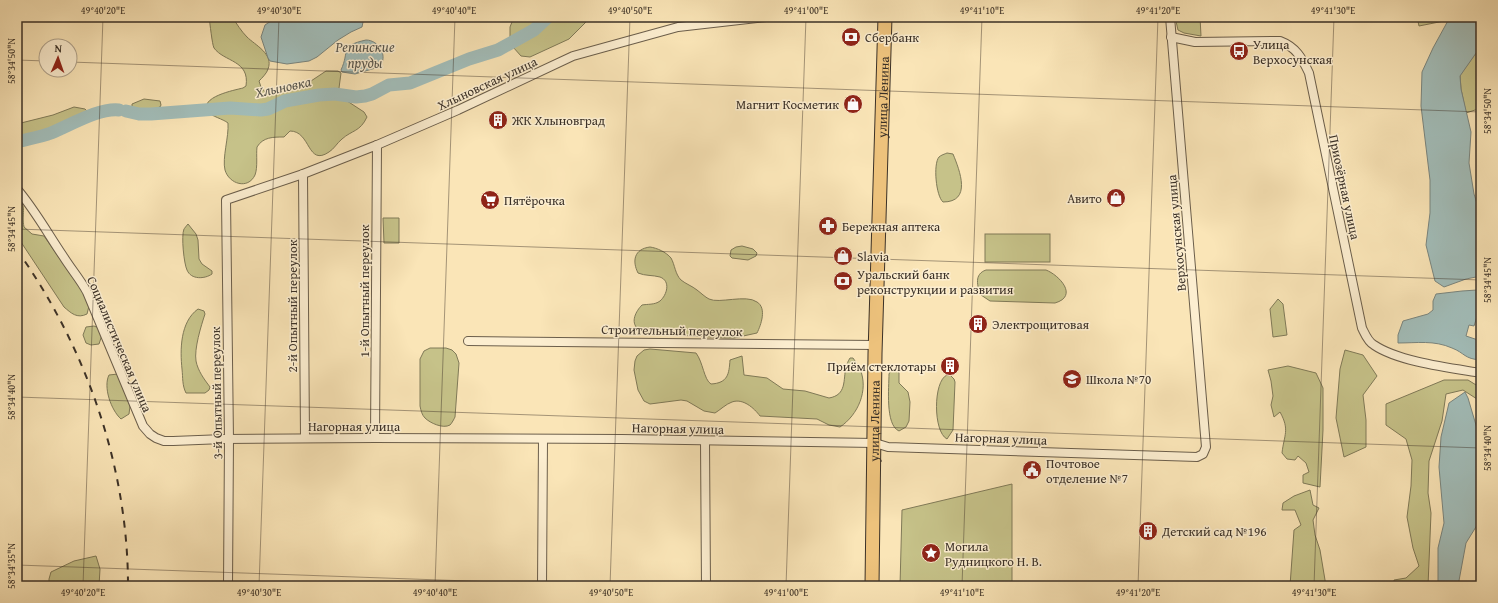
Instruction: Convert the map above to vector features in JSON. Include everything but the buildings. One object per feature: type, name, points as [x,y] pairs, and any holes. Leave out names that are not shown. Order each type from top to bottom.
[{"type":"main road","name":"улица Ленина","points":[[872,586],[876,345],[885,17]]},
{"type":"street","name":"Хлыновская улица","points":[[226,200],[303,174],[377,145],[458,110],[573,56],[678,27],[766,17]]},
{"type":"street","name":"Верхосунская улица","points":[[1170,17],[1206,447]]},
{"type":"street","name":"Приозёрная улица","points":[[1171,37],[1195,42],[1280,41],[1295,49],[1302,58],[1309,73],[1362,328],[1366,336],[1373,345],[1390,353],[1418,362],[1481,373]]},
{"type":"street","name":"1-й Опытный переулок","points":[[375,438],[377,145]]},
{"type":"street","name":"2-й Опытный переулок","points":[[303,174],[305,438]]},
{"type":"street","name":"Социалистическая улица","points":[[17,189],[31,207],[64,259],[80,278],[146,430]]},
{"type":"street","name":"3-й Опытный переулок","points":[[226,200],[229,439],[228,586]]},
{"type":"street","name":"Строительный переулок","points":[[468,341],[876,345]]},
{"type":"street","name":"Нагорная улица","points":[[146,430],[156,438],[164,441],[305,438],[622,439],[875,443],[888,447],[1197,457],[1203,454],[1206,447]]},
{"type":"street","points":[[542,586],[543,439]]},
{"type":"street","points":[[705,441],[706,586]]},
{"type":"shaded area","points":[[209,17],[232,17],[245,35],[266,54],[269,64],[268,69],[266,74],[259,81],[265,92],[274,93],[302,87],[326,71],[338,71],[341,73],[339,88],[341,97],[364,112],[367,117],[362,126],[342,139],[331,151],[322,155],[317,155],[313,152],[302,136],[290,131],[284,137],[265,139],[257,147],[256,172],[252,180],[243,184],[234,182],[227,175],[224,165],[228,123],[208,112],[206,107],[208,102],[213,98],[246,86],[246,77],[240,66],[218,53],[214,48]]},
{"type":"shaded area","points":[[514,17],[591,17],[569,39],[530,57],[521,56],[513,47],[510,39],[510,27]]},
{"type":"shaded area","points":[[1175,17],[1200,17],[1201,36],[1184,33],[1178,30]]},
{"type":"shaded area","points":[[1417,17],[1450,17],[1449,20],[1419,26]]},
{"type":"shaded area","points":[[1481,46],[1481,108],[1466,113],[1460,75]]},
{"type":"shaded area","points":[[144,99],[160,101],[161,105],[160,107],[146,111],[138,110],[132,107],[132,104]]},
{"type":"shaded area","points":[[74,107],[85,109],[89,113],[89,120],[86,123],[17,147],[17,124],[53,115]]},
{"type":"shaded area","points":[[947,153],[953,154],[962,184],[958,197],[952,201],[943,202],[937,187],[936,166],[939,157]]},
{"type":"shaded area","points":[[17,195],[23,207],[24,227],[32,234],[44,236],[85,295],[89,306],[87,314],[77,316],[64,307],[17,236]]},
{"type":"shaded area","points":[[383,218],[399,218],[399,243],[384,243]]},
{"type":"shaded area","points":[[188,224],[196,234],[198,240],[199,259],[202,264],[212,271],[212,274],[209,276],[198,278],[192,276],[187,270],[184,256],[183,233]]},
{"type":"shaded area","points":[[985,234],[1050,234],[1050,262],[985,262]]},
{"type":"shaded area","points":[[742,246],[753,249],[757,253],[756,256],[748,260],[732,258],[730,256],[731,250]]},
{"type":"shaded area","points":[[650,247],[656,248],[669,256],[677,275],[681,280],[709,299],[746,299],[757,302],[762,308],[762,317],[757,333],[734,338],[725,338],[647,333],[638,329],[634,323],[634,320],[638,310],[642,305],[653,304],[660,301],[667,288],[666,282],[660,277],[643,275],[638,273],[636,269],[636,256],[641,250]]},
{"type":"shaded area","points":[[986,270],[1046,270],[1061,281],[1066,291],[1066,296],[1062,300],[1055,303],[990,301],[981,295],[978,288],[978,277]]},
{"type":"shaded area","points":[[1278,299],[1283,304],[1287,335],[1273,337],[1270,309]]},
{"type":"shaded area","points":[[198,309],[204,311],[205,314],[197,344],[196,361],[203,378],[210,387],[205,393],[186,393],[183,384],[181,362],[182,337],[188,321]]},
{"type":"shaded area","points":[[94,326],[99,328],[102,335],[99,344],[91,345],[86,343],[83,335],[86,327]]},
{"type":"shaded area","points":[[430,348],[446,348],[452,350],[456,354],[459,363],[455,417],[451,424],[447,426],[437,425],[427,420],[423,416],[420,408],[420,359],[424,351]]},
{"type":"shaded area","points":[[650,349],[696,353],[707,379],[711,384],[724,380],[729,370],[730,360],[742,356],[744,375],[767,378],[783,389],[805,391],[829,398],[839,394],[843,386],[847,365],[850,358],[853,358],[860,369],[863,385],[862,393],[857,409],[840,427],[829,425],[817,419],[760,416],[748,404],[740,401],[730,403],[715,413],[704,411],[687,401],[681,400],[650,404],[644,401],[638,390],[634,370],[637,356],[644,350]]},
{"type":"shaded area","points":[[1345,350],[1363,355],[1377,376],[1363,395],[1366,420],[1366,447],[1344,457],[1336,418],[1340,369]]},
{"type":"shaded area","points":[[1288,366],[1316,373],[1323,388],[1323,430],[1320,487],[1303,483],[1303,475],[1309,472],[1306,463],[1298,456],[1295,460],[1287,459],[1282,453],[1286,428],[1280,412],[1274,417],[1271,405],[1273,396],[1268,370]]},
{"type":"shaded area","points":[[897,369],[899,373],[899,383],[908,392],[910,402],[909,421],[906,427],[899,431],[892,421],[888,396],[889,374],[891,370]]},
{"type":"shaded area","points":[[118,374],[130,406],[129,414],[121,419],[111,404],[107,386],[109,375]]},
{"type":"shaded area","points":[[947,375],[950,375],[955,382],[953,430],[947,439],[942,434],[939,427],[936,407],[939,387],[942,379]]},
{"type":"shaded area","points":[[1444,380],[1468,380],[1481,388],[1481,403],[1463,390],[1446,394],[1442,421],[1429,461],[1428,493],[1431,513],[1428,586],[1394,586],[1394,580],[1406,578],[1419,566],[1413,548],[1407,517],[1411,486],[1412,460],[1406,439],[1386,425],[1386,404]]},
{"type":"shaded area","points":[[1012,484],[1012,586],[900,586],[902,510]]},
{"type":"shaded area","points":[[1310,490],[1313,505],[1319,508],[1313,520],[1326,586],[1290,586],[1294,530],[1301,525],[1295,510],[1282,510],[1283,503],[1294,496]]},
{"type":"shaded area","points":[[96,556],[100,569],[99,586],[49,586],[51,572],[74,561]]},
{"type":"water","name":"Репинские пруды","points":[[277,17],[361,17],[363,22],[362,27],[338,40],[317,57],[309,61],[287,64],[270,61],[261,37],[265,25]]},
{"type":"water","points":[[1450,17],[1474,17],[1481,41],[1481,46],[1460,76],[1461,89],[1471,132],[1469,163],[1474,194],[1481,216],[1481,276],[1466,279],[1444,287],[1435,281],[1426,245],[1430,213],[1430,180],[1421,106],[1422,72]]},
{"type":"water","name":"Репинские пруды","points":[[366,40],[375,43],[383,54],[382,63],[379,67],[355,74],[342,72],[341,70],[349,47]]},
{"type":"water","points":[[1477,290],[1480,293],[1479,310],[1474,326],[1469,325],[1466,336],[1478,340],[1481,360],[1465,356],[1445,345],[1425,342],[1398,343],[1398,335],[1403,321],[1428,314],[1433,310],[1433,301],[1436,294]]},
{"type":"water","points":[[1465,392],[1481,442],[1481,521],[1466,543],[1458,586],[1438,586],[1438,548],[1444,523],[1439,467],[1441,437],[1449,403]]},
{"type":"waterway","name":"Хлыновка","points":[[126,111],[139,114],[151,114],[230,108],[261,110],[268,109],[285,101],[319,95],[335,94],[356,97],[365,96],[389,85],[410,83],[469,59],[498,50],[534,30],[548,17]]},
{"type":"waterway","name":"Хлыновка","points":[[17,142],[51,133],[94,114],[111,110],[119,110]]},
{"type":"railway","points":[[17,250],[42,287],[63,327],[82,367],[98,409],[111,453],[120,497],[126,541],[128,586]]},
{"type":"place","name":"Сбербанк","points":[[851,37]]},
{"type":"place","name":"Улица Верхосунская","points":[[1239,51]]},
{"type":"place","name":"Магнит Косметик","points":[[853,104]]},
{"type":"place","name":"ЖК Хлыновград","points":[[498,120]]},
{"type":"place","name":"Авито","points":[[1116,198]]},
{"type":"place","name":"Пятёрочка","points":[[490,200]]},
{"type":"place","name":"Бережная аптека","points":[[828,226]]},
{"type":"place","name":"Slavia","points":[[843,256]]},
{"type":"place","name":"Уральский банк реконструкции и развития","points":[[843,281]]},
{"type":"place","name":"Электрощитовая","points":[[978,324]]},
{"type":"place","name":"Приём стеклотары","points":[[950,366]]},
{"type":"place","name":"Школа №70","points":[[1072,379]]},
{"type":"place","name":"Почтовое отделение №7","points":[[1032,470]]},
{"type":"place","name":"Детский сад №196","points":[[1148,531]]},
{"type":"place","name":"Могила Рудницкого Н. В.","points":[[931,553]]}]
